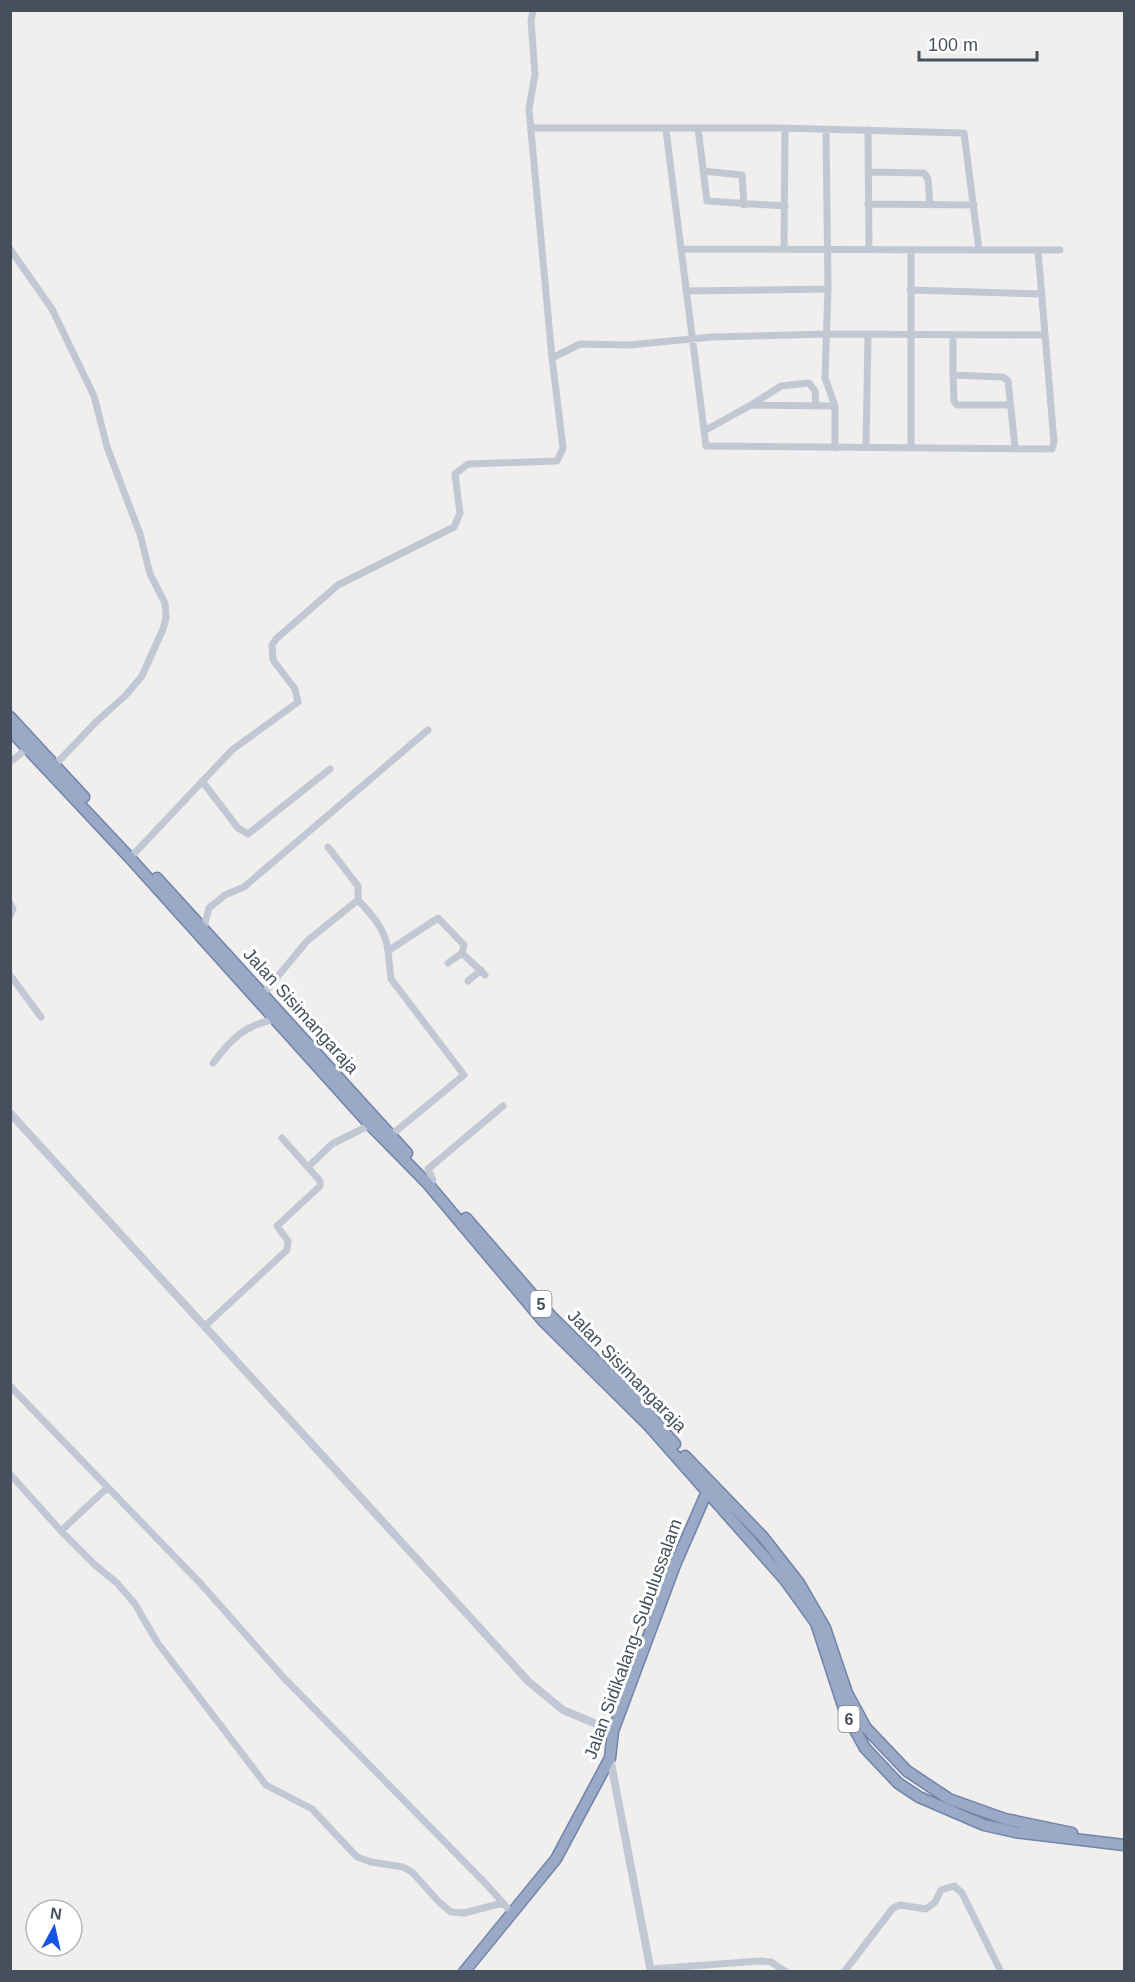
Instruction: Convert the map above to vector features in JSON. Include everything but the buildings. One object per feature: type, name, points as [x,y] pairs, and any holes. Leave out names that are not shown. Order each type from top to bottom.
[{"type":"highway","name":"Jalan Sisimangaraja","points":[[10,717],[55,765],[61,776]]},
{"type":"highway","name":"Jalan Sisimangaraja","points":[[10,730],[61,776],[431,1182],[547,1319],[634,1404],[706,1487],[764,1537],[799,1583],[825,1628],[847,1693],[866,1728],[907,1772],[949,1799],[1005,1819],[1071,1832],[1082,1840],[1125,1845]]},
{"type":"highway","name":"Jalan Sisimangaraja","points":[[262,997],[276,1019],[370,1125],[395,1145]]},
{"type":"highway","name":"Jalan Sidikalang–Subulussalam","points":[[464,1971],[556,1859],[610,1758],[613,1731],[706,1487]]},
{"type":"street","points":[[132,855],[232,750],[298,702],[295,689],[273,660],[272,645],[276,639],[338,585],[454,527],[460,513],[455,474],[462,467],[478,463],[557,461],[563,448],[552,358],[529,109],[535,74],[531,21],[533,10]]},
{"type":"street","points":[[532,128],[785,129],[964,133],[979,250]]},
{"type":"street","points":[[698,128],[707,201],[784,206]]},
{"type":"street","points":[[784,248],[785,129]]},
{"type":"street","points":[[666,130],[706,446],[1052,449],[1038,250]]},
{"type":"street","points":[[826,130],[828,334],[825,378],[835,406],[835,448]]},
{"type":"street","points":[[868,130],[869,249]]},
{"type":"street","points":[[703,171],[742,175],[744,205]]},
{"type":"street","points":[[868,172],[924,173],[928,179],[930,205]]},
{"type":"street","points":[[868,204],[974,205]]},
{"type":"street","points":[[10,249],[52,309],[94,396],[107,447],[140,534],[150,574],[165,603],[166,618],[163,629],[142,676],[125,696],[97,721],[55,765]]},
{"type":"street","points":[[682,249],[1060,250]]},
{"type":"street","points":[[911,250],[911,448]]},
{"type":"street","points":[[686,291],[828,289]]},
{"type":"street","points":[[910,290],[1042,294]]},
{"type":"street","points":[[552,358],[580,344],[629,345],[828,334],[1045,335]]},
{"type":"street","points":[[867,334],[867,447]]},
{"type":"street","points":[[953,335],[954,401],[957,405],[1010,405]]},
{"type":"street","points":[[953,375],[1005,378],[1008,381],[1015,447]]},
{"type":"street","points":[[704,431],[787,384],[809,383],[815,391],[816,406]]},
{"type":"street","points":[[751,405],[835,406]]},
{"type":"street","points":[[202,931],[209,908],[218,900],[244,887],[428,730]]},
{"type":"street","points":[[10,762],[28,748]]},
{"type":"street","points":[[201,781],[238,828],[249,834],[330,769]]},
{"type":"street","points":[[328,847],[358,886],[358,900],[378,924],[387,940],[391,979],[464,1075],[389,1134],[395,1145]]},
{"type":"street","points":[[262,997],[307,941],[358,900]]},
{"type":"street","points":[[10,903],[13,909],[10,916]]},
{"type":"street","points":[[388,951],[398,947],[436,918],[464,945],[462,953],[448,963]]},
{"type":"street","points":[[462,953],[483,973],[468,981]]},
{"type":"street","points":[[10,975],[41,1017]]},
{"type":"street","points":[[213,1063],[227,1046],[253,1023],[276,1019]]},
{"type":"street","points":[[431,1182],[428,1169],[503,1106]]},
{"type":"street","points":[[10,1113],[529,1682],[563,1710],[613,1731]]},
{"type":"street","points":[[308,1167],[332,1144],[370,1125]]},
{"type":"street","points":[[205,1326],[287,1250],[288,1241],[277,1226],[320,1183],[282,1138]]},
{"type":"street","points":[[10,1386],[201,1584],[284,1678],[511,1912]]},
{"type":"street","points":[[10,1474],[60,1531],[117,1583],[135,1604],[157,1642],[266,1785],[312,1809],[357,1857],[371,1862],[403,1867],[412,1872],[451,1912],[465,1913],[503,1903]]},
{"type":"street","points":[[60,1531],[106,1488]]},
{"type":"street","points":[[610,1758],[651,1970],[760,1961],[771,1962],[786,1971]]},
{"type":"street","points":[[844,1971],[893,1908],[900,1905],[926,1909],[935,1902],[941,1890],[954,1886],[962,1893],[1001,1971]]}]
